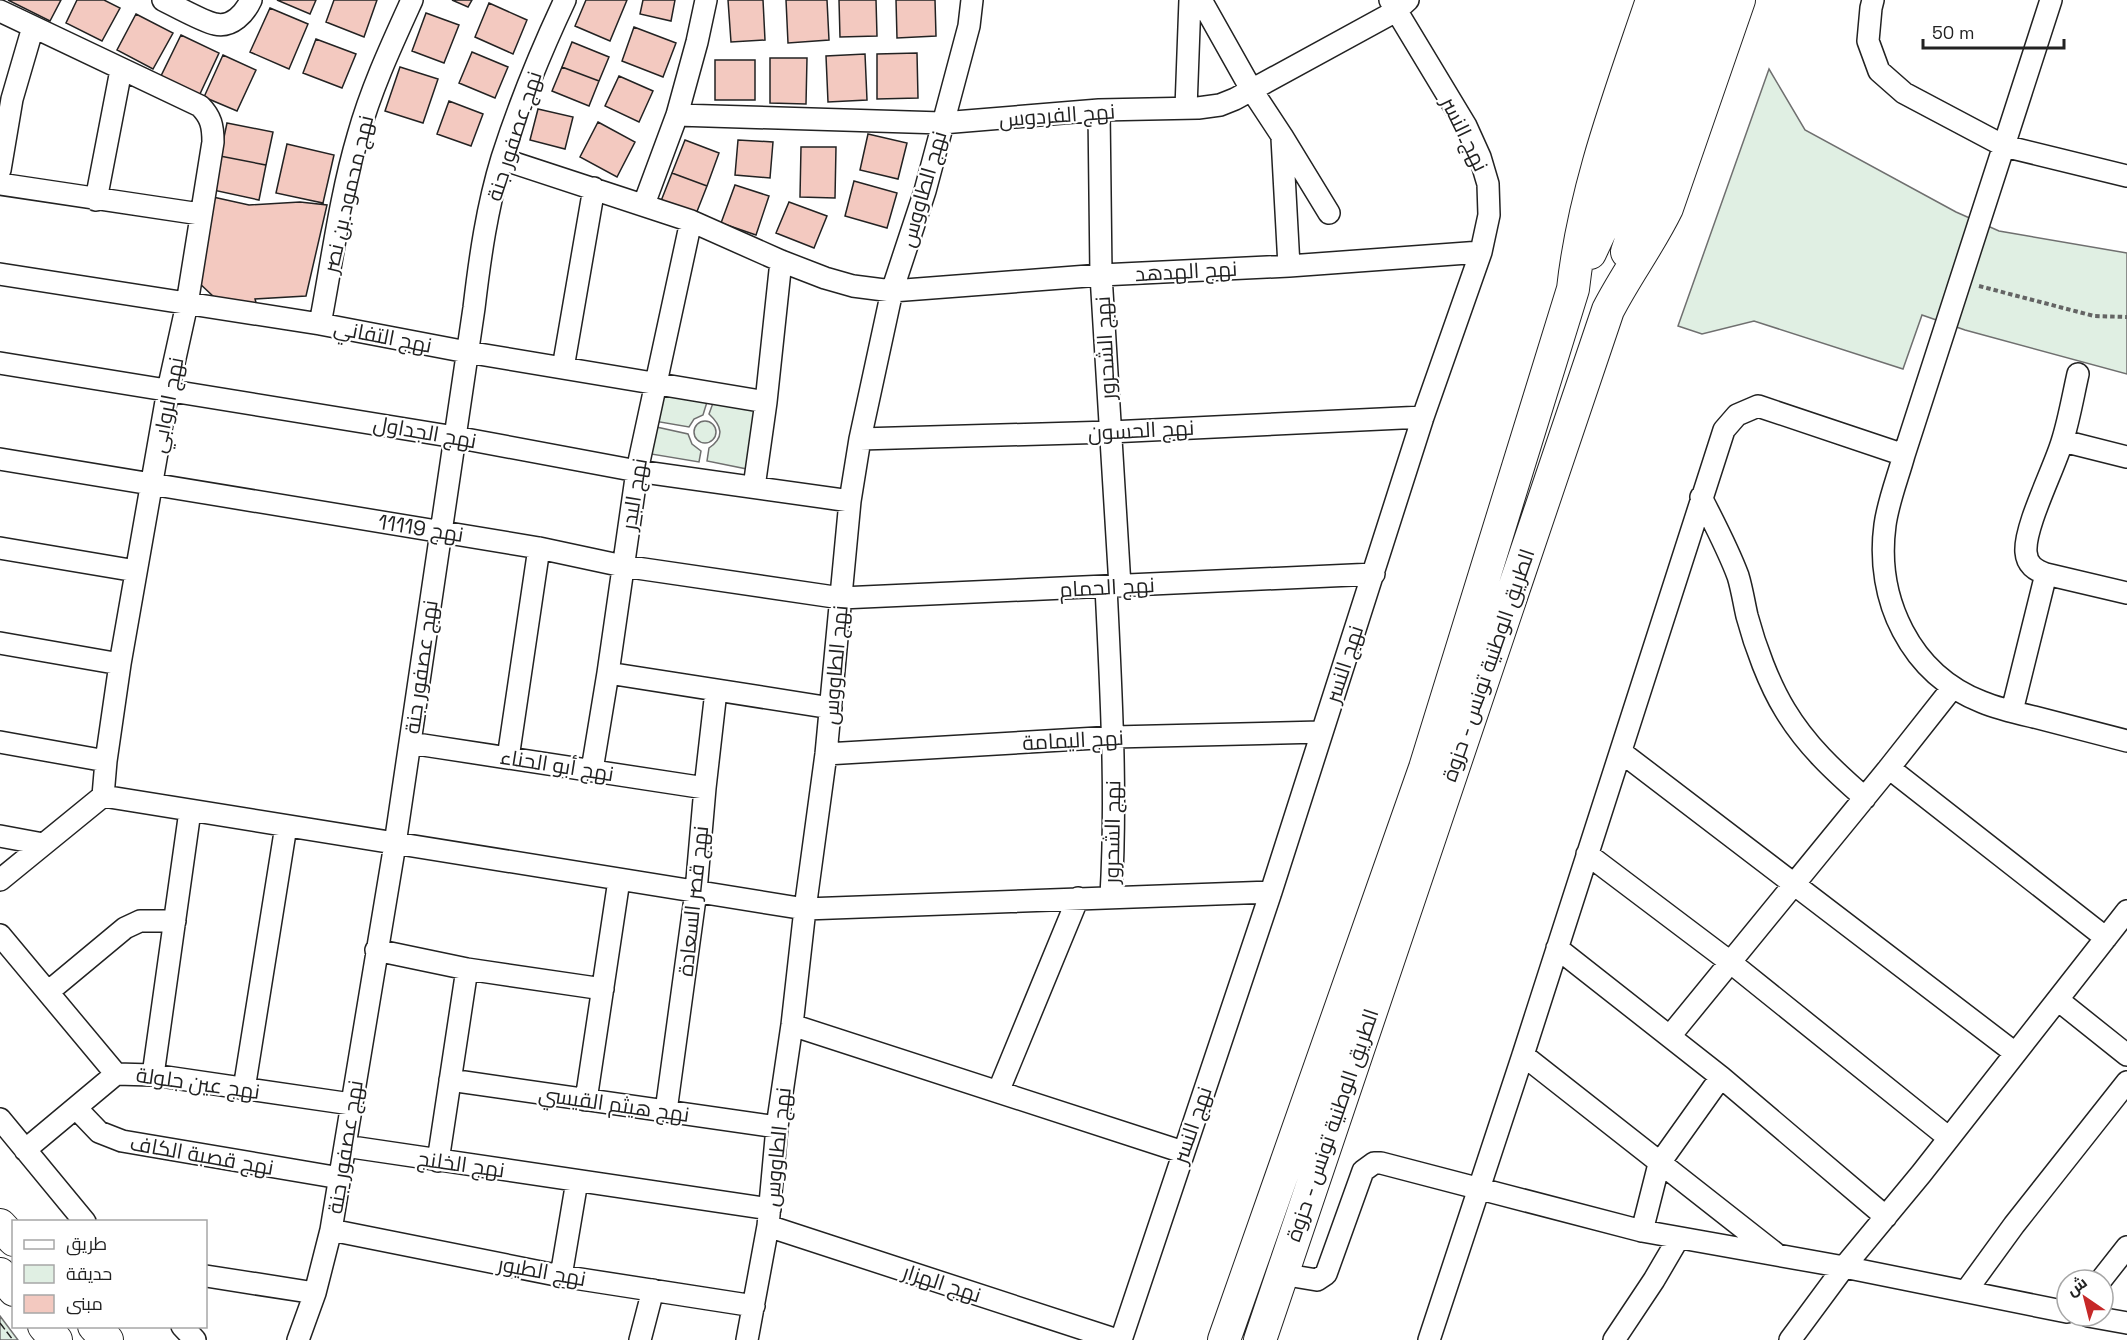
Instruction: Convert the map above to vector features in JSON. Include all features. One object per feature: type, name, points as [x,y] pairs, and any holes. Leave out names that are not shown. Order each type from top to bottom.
[{"type":"highway","name":"الطريق الوطنية تونس - حزوة","points":[[1224,1340],[1425,768],[1573,289],[1588,196],[1605,138],[1652,0]]},
{"type":"highway","points":[[1573,289],[1605,221],[1680,0]]},
{"type":"highway","points":[[1608,310],[1710,0]]},
{"type":"highway","name":"الطريق الوطنية تونس - حزوة","points":[[1260,1340],[1608,310],[1667,208],[1680,176],[1739,0]]},
{"type":"highway","points":[[0,1225],[12,1238]]},
{"type":"highway","points":[[0,1274],[12,1288]]},
{"type":"highway","points":[[46,1328],[56,1340]]},
{"type":"highway","points":[[96,1328],[107,1340]]},
{"type":"street","points":[[164,0],[215,24],[227,23],[246,12],[251,0]]},
{"type":"street","name":"نهج محمود بن نصر","points":[[320,324],[348,171],[358,135],[390,50],[412,0]]},
{"type":"street","name":"نهج عصفور جنة","points":[[298,1340],[315,1293],[332,1230],[395,844],[482,244],[502,159],[549,35],[565,0]]},
{"type":"street","points":[[644,204],[677,116],[706,0]]},
{"type":"street","name":"نهج الطاووس","points":[[747,1340],[769,1218],[777,1128],[826,754],[850,501],[860,439],[892,291],[925,191],[969,26],[972,0]]},
{"type":"street","points":[[1186,108],[1190,0]]},
{"type":"street","points":[[1202,0],[1251,89],[1329,213]]},
{"type":"street","points":[[1874,0],[1870,8],[1868,41],[1879,71],[1904,93],[2004,146],[2127,176]]},
{"type":"street","points":[[2051,0],[1904,455],[1885,523],[1882,561],[1894,615],[1908,642],[1933,671],[1953,687],[1981,702],[2127,741]]},
{"type":"street","name":"نهج الفردوس","points":[[677,116],[942,123],[1099,110],[1220,105],[1235,99],[1398,4]]},
{"type":"street","name":"نهج النسر","points":[[1119,1340],[1271,892],[1423,417],[1481,252],[1489,215],[1488,184],[1480,157],[1466,126],[1398,4]]},
{"type":"street","name":"نهج الروابي","points":[[0,11],[200,106],[208,115],[213,129],[213,142],[187,304],[168,390],[120,664],[103,796]]},
{"type":"street","points":[[0,170],[6,98],[33,27]]},
{"type":"street","points":[[96,200],[121,70]]},
{"type":"street","name":"نهج الشحرور","points":[[1099,110],[1101,275],[1110,432],[1113,586],[1114,853],[1111,897]]},
{"type":"street","points":[[1282,136],[1289,266]]},
{"type":"street","name":"نهج الهدهد","points":[[502,159],[691,221],[825,278],[853,286],[892,291],[1101,275],[1289,266],[1481,252]]},
{"type":"street","points":[[0,184],[200,214]]},
{"type":"street","points":[[563,368],[594,188]]},
{"type":"street","name":"نهج البدر","points":[[592,770],[637,471],[691,221]]},
{"type":"street","points":[[754,487],[782,261]]},
{"type":"street","name":"نهج التفاني","points":[[0,274],[320,324],[466,352],[766,402]]},
{"type":"street","name":"نهج الجداول","points":[[0,363],[455,437],[637,471],[850,501]]},
{"type":"street","points":[[2078,374],[2063,441],[2028,535],[2026,546],[2029,564],[2046,574],[2127,592]]},
{"type":"street","points":[[1429,1340],[1724,430],[1737,415],[1758,406],[1904,455]]},
{"type":"street","name":"نهج الحسون","points":[[860,439],[1110,432],[1423,417]]},
{"type":"street","points":[[2063,441],[2127,457]]},
{"type":"street","name":"نهج 11119","points":[[0,459],[441,531],[539,548],[623,566],[841,598]]},
{"type":"street","points":[[1701,497],[1722,538],[1738,578],[1748,619],[1763,662],[1784,709],[1828,766],[1865,798]]},
{"type":"street","points":[[0,548],[136,571]]},
{"type":"street","points":[[508,758],[539,548]]},
{"type":"street","name":"نهج الحمام","points":[[841,598],[1374,574]]},
{"type":"street","points":[[2012,711],[2046,574]]},
{"type":"street","points":[[0,643],[120,664]]},
{"type":"street","points":[[608,674],[831,708]]},
{"type":"street","points":[[1670,1036],[1953,687]]},
{"type":"street","name":"نهج قصر السعادة","points":[[666,1111],[696,891],[716,691]]},
{"type":"street","name":"نهج اليمامة","points":[[826,754],[1114,737],[1321,732]]},
{"type":"street","points":[[0,742],[106,761]]},
{"type":"street","name":"نهج أبو الحناء","points":[[410,743],[705,788]]},
{"type":"street","points":[[1621,752],[2015,1053]]},
{"type":"street","points":[[1889,768],[2106,938]]},
{"type":"street","points":[[0,880],[103,796],[805,909],[1271,892]]},
{"type":"street","points":[[153,1075],[190,811]]},
{"type":"street","points":[[244,1089],[286,826]]},
{"type":"street","points":[[0,836],[43,844]]},
{"type":"street","points":[[1587,854],[1730,962],[1949,1138]]},
{"type":"street","points":[[586,1100],[619,880]]},
{"type":"street","name":"نهج الشحرور","points":[[998,1092],[1066,922],[1078,898]]},
{"type":"street","points":[[1790,1340],[1844,1267],[1949,1138],[2127,911]]},
{"type":"street","points":[[48,992],[125,928],[140,921],[175,921]]},
{"type":"street","name":"نهج عين جلولة","points":[[0,935],[117,1074],[153,1075],[351,1104]]},
{"type":"street","points":[[1557,948],[1721,1077],[1886,1216]]},
{"type":"street","points":[[376,950],[466,969],[603,989]]},
{"type":"street","points":[[438,1161],[466,969]]},
{"type":"street","points":[[2058,1000],[2127,1055]]},
{"type":"street","points":[[792,1025],[1183,1152]]},
{"type":"street","points":[[1523,1054],[1778,1256]]},
{"type":"street","points":[[25,1150],[117,1074]]},
{"type":"street","points":[[1642,1232],[1659,1164],[1721,1077]]},
{"type":"street","name":"نهج هيثم القيسي","points":[[450,1080],[777,1128]]},
{"type":"street","points":[[1966,1291],[2127,1082]]},
{"type":"street","name":"نهج قصبة الكاف","points":[[76,1108],[99,1132],[122,1141],[340,1178]]},
{"type":"street","points":[[0,1119],[84,1220]]},
{"type":"street","name":"نهج الخلنج","points":[[345,1146],[577,1181],[769,1218]]},
{"type":"street","points":[[1281,1274],[1317,1281],[1326,1274],[1360,1177],[1368,1166],[1374,1163],[1388,1164],[1642,1232],[1844,1267],[2055,1310]]},
{"type":"street","points":[[561,1276],[577,1181]]},
{"type":"street","name":"نهج الهزار","points":[[769,1218],[1119,1340]]},
{"type":"street","name":"نهج الطيور","points":[[332,1230],[561,1276],[754,1306]]},
{"type":"street","points":[[1614,1340],[1678,1239]]},
{"type":"street","points":[[2110,1268],[2127,1247]]},
{"type":"street","points":[[207,1276],[315,1293]]},
{"type":"street","points":[[640,1340],[653,1290]]},
{"type":"street","points":[[184,1328],[195,1340]]},
{"type":"path","points":[[1961,281],[2094,316],[2127,317]]},
{"type":"green space","points":[[1769,69],[1805,130],[1956,212],[1999,231],[2127,253],[2127,374],[1965,330],[1922,315],[1903,369],[1754,321],[1702,334],[1678,326]]},
{"type":"green space","points":[[662,391],[707,402],[703,415],[694,419],[689,427],[654,421]]},
{"type":"green space","points":[[713,403],[759,409],[747,469],[707,461],[709,448],[718,440],[720,431],[717,423],[709,414]]},
{"type":"green space","points":[[705,421],[713,424],[716,432],[713,440],[705,443],[697,440],[694,432],[697,424]]},
{"type":"green space","points":[[652,426],[688,434],[692,444],[701,451],[699,462],[645,453]]},
{"type":"green space","points":[[0,1316],[18,1340],[0,1340]]},
{"type":"building","points":[[8,0],[61,0],[50,21]]},
{"type":"building","points":[[77,0],[104,0],[120,8],[102,41],[66,23]]},
{"type":"building","points":[[277,0],[316,0],[310,14]]},
{"type":"building","points":[[334,0],[377,0],[364,37],[326,22]]},
{"type":"building","points":[[452,0],[472,0],[468,7]]},
{"type":"building","points":[[586,0],[627,0],[610,41],[575,26]]},
{"type":"building","points":[[643,0],[675,0],[671,21],[640,14]]},
{"type":"building","points":[[728,0],[763,0],[765,40],[731,42]]},
{"type":"building","points":[[786,0],[827,0],[829,40],[788,43]]},
{"type":"building","points":[[839,0],[876,0],[877,36],[840,37]]},
{"type":"building","points":[[896,0],[935,0],[936,36],[897,38]]},
{"type":"building","points":[[489,3],[527,20],[513,54],[475,37]]},
{"type":"building","points":[[270,8],[308,24],[289,69],[250,52]]},
{"type":"building","points":[[426,13],[459,25],[444,63],[412,51]]},
{"type":"building","points":[[136,14],[173,33],[153,69],[117,50]]},
{"type":"building","points":[[634,27],[676,43],[663,77],[622,61]]},
{"type":"building","points":[[181,35],[219,53],[199,96],[160,78]]},
{"type":"building","points":[[316,39],[356,54],[342,88],[303,73]]},
{"type":"building","points":[[572,42],[609,57],[599,81],[562,67]]},
{"type":"building","points":[[472,52],[508,67],[495,98],[459,83]]},
{"type":"building","points":[[917,53],[918,98],[877,99],[877,54]]},
{"type":"building","points":[[865,54],[867,100],[828,102],[826,56]]},
{"type":"building","points":[[223,55],[256,70],[237,111],[204,97]]},
{"type":"building","points":[[770,58],[807,58],[806,104],[770,103]]},
{"type":"building","points":[[715,60],[755,60],[755,100],[715,100]]},
{"type":"building","points":[[400,67],[438,79],[423,123],[385,111]]},
{"type":"building","points":[[562,67],[599,81],[589,106],[552,91]]},
{"type":"building","points":[[619,76],[653,91],[639,122],[605,106]]},
{"type":"building","points":[[449,101],[483,114],[471,146],[437,134]]},
{"type":"building","points":[[538,109],[573,117],[565,149],[530,140]]},
{"type":"building","points":[[598,122],[635,142],[617,177],[580,157]]},
{"type":"building","points":[[227,123],[273,132],[266,165],[220,156]]},
{"type":"building","points":[[868,134],[907,143],[898,179],[860,170]]},
{"type":"building","points":[[685,140],[719,153],[707,186],[672,173]]},
{"type":"building","points":[[738,140],[773,142],[770,178],[735,175]]},
{"type":"building","points":[[287,144],[334,155],[323,203],[276,193]]},
{"type":"building","points":[[801,147],[836,147],[835,198],[800,197]]},
{"type":"building","points":[[220,156],[266,165],[259,200],[213,190]]},
{"type":"building","points":[[672,173],[707,186],[696,214],[661,201]]},
{"type":"building","points":[[854,181],[897,193],[887,228],[845,216]]},
{"type":"building","points":[[735,185],[769,196],[756,235],[721,223]]},
{"type":"building","points":[[213,197],[249,205],[300,202],[327,205],[306,296],[255,299],[257,306],[214,297],[197,281]]},
{"type":"building","points":[[789,202],[827,216],[814,248],[776,233]]},
{"type":"fence","points":[[0,1323],[13,1340]]}]
